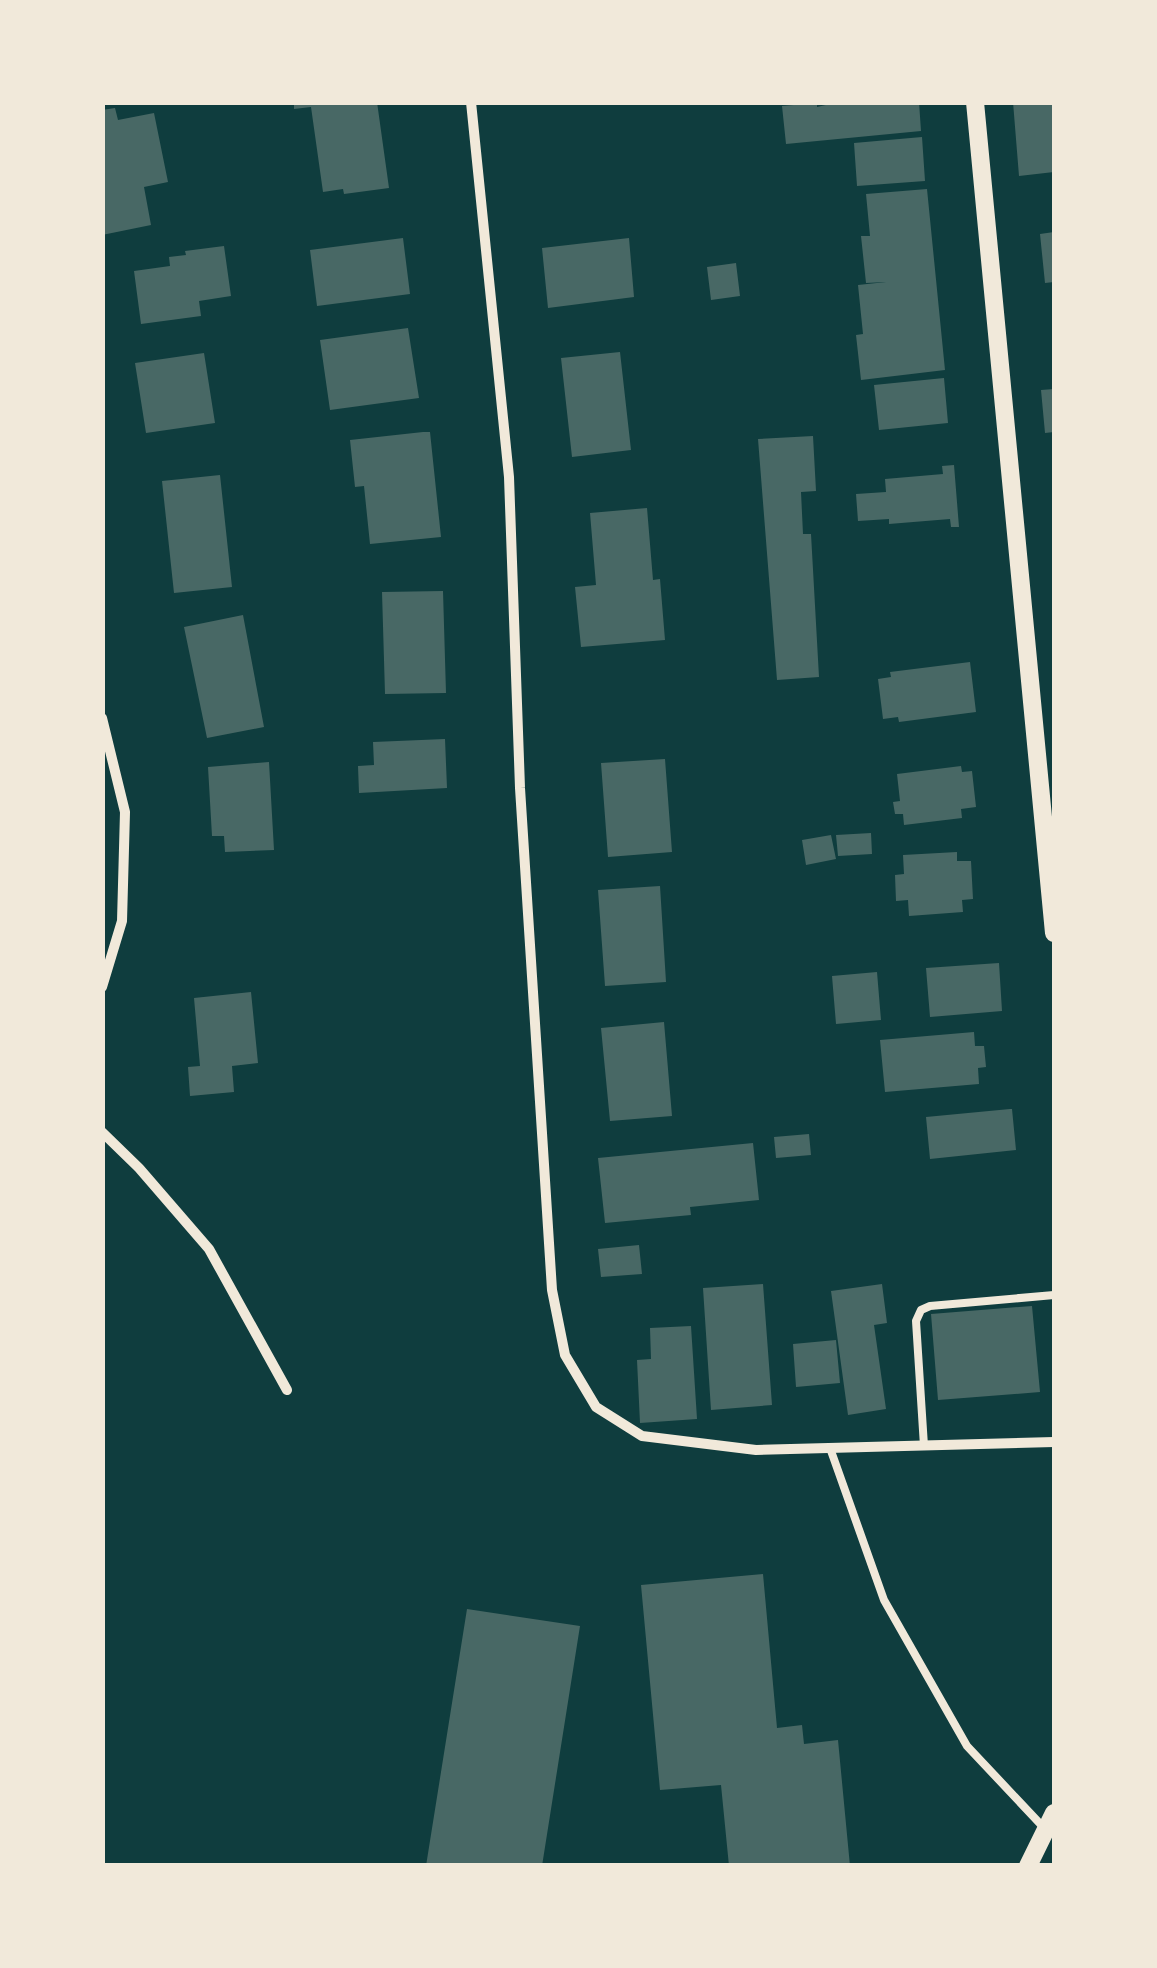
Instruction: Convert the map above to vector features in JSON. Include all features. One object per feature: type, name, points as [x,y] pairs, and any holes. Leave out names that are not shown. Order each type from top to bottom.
[{"type":"street","points":[[470,102],[509,476],[520,788],[552,1290],[566,1354],[596,1407],[642,1436],[756,1450],[1054,1442]]},
{"type":"street","points":[[974,102],[1054,933]]},
{"type":"street","points":[[102,718],[125,812],[122,920],[102,987]]},
{"type":"street","points":[[102,1132],[209,1248],[287,1390]]},
{"type":"street","points":[[1028,1866],[1054,1812]]},
{"type":"lane","points":[[924,1446],[916,1321],[921,1310],[1054,1295]]},
{"type":"lane","points":[[830,1448],[884,1600],[967,1746],[1046,1830]]},
{"type":"building","points":[[294,102],[377,102],[389,188],[344,194],[343,189],[323,192],[311,107],[294,109]]},
{"type":"building","points":[[839,102],[919,102],[921,131],[786,144],[782,106],[817,103],[817,107]]},
{"type":"building","points":[[1013,102],[1054,102],[1054,172],[1019,176]]},
{"type":"building","points":[[115,108],[118,120],[154,113],[168,182],[144,187],[151,225],[102,235],[102,110]]},
{"type":"building","points":[[922,137],[925,181],[857,186],[854,143]]},
{"type":"building","points":[[927,189],[945,370],[861,380],[856,335],[863,334],[858,285],[886,282],[866,283],[861,236],[870,236],[866,194]]},
{"type":"building","points":[[1054,232],[1054,282],[1045,283],[1040,234]]},
{"type":"building","points":[[403,238],[410,294],[317,306],[310,250]]},
{"type":"building","points":[[629,238],[634,297],[548,308],[542,248]]},
{"type":"building","points":[[224,246],[231,296],[199,301],[201,316],[141,324],[134,271],[170,266],[169,257],[186,255],[185,251]]},
{"type":"building","points":[[736,263],[740,296],[711,300],[707,267]]},
{"type":"building","points":[[408,328],[419,398],[330,410],[320,340]]},
{"type":"building","points":[[620,352],[631,450],[572,457],[561,358]]},
{"type":"building","points":[[204,353],[215,423],[146,433],[135,363]]},
{"type":"building","points":[[944,378],[948,423],[879,430],[874,385]]},
{"type":"building","points":[[1054,389],[1054,432],[1045,433],[1041,390]]},
{"type":"building","points":[[430,432],[441,537],[370,544],[364,486],[355,487],[350,440]]},
{"type":"building","points":[[813,436],[816,491],[801,492],[803,534],[811,534],[819,677],[777,680],[758,439]]},
{"type":"building","points":[[954,465],[959,527],[951,527],[950,519],[889,524],[889,519],[858,521],[856,494],[886,492],[885,479],[943,474],[942,466]]},
{"type":"building","points":[[220,475],[232,587],[174,593],[162,481]]},
{"type":"building","points":[[647,508],[653,580],[660,579],[665,640],[581,647],[575,587],[596,585],[590,513]]},
{"type":"building","points":[[443,591],[446,693],[385,694],[382,592]]},
{"type":"building","points":[[243,615],[264,727],[207,738],[184,627]]},
{"type":"building","points":[[970,662],[976,712],[899,722],[898,717],[883,719],[878,679],[891,677],[890,672]]},
{"type":"building","points":[[445,739],[447,788],[359,793],[358,766],[374,765],[373,742]]},
{"type":"building","points":[[665,759],[672,852],[608,857],[601,763]]},
{"type":"building","points":[[269,762],[274,850],[225,852],[224,836],[212,836],[208,767]]},
{"type":"building","points":[[961,766],[962,772],[972,771],[976,807],[961,809],[962,818],[904,825],[903,814],[895,814],[893,802],[900,801],[897,774]]},
{"type":"building","points":[[871,833],[872,854],[838,856],[836,835]]},
{"type":"building","points":[[831,835],[836,859],[806,865],[802,840]]},
{"type":"building","points":[[957,852],[957,861],[971,861],[973,899],[962,900],[963,912],[909,916],[908,900],[896,901],[895,875],[904,874],[903,855]]},
{"type":"building","points":[[660,886],[666,982],[605,986],[598,890]]},
{"type":"building","points":[[999,963],[1002,1011],[930,1017],[926,968]]},
{"type":"building","points":[[877,972],[881,1020],[836,1024],[832,976]]},
{"type":"building","points":[[251,992],[258,1063],[232,1066],[234,1092],[190,1096],[188,1067],[200,1066],[194,998]]},
{"type":"building","points":[[664,1022],[672,1116],[610,1121],[601,1028]]},
{"type":"building","points":[[974,1032],[975,1046],[984,1046],[986,1067],[978,1068],[979,1084],[885,1092],[880,1040]]},
{"type":"building","points":[[1012,1109],[1016,1150],[930,1159],[926,1117]]},
{"type":"building","points":[[809,1134],[811,1155],[776,1158],[774,1137]]},
{"type":"building","points":[[753,1143],[759,1200],[690,1207],[691,1215],[605,1223],[598,1158]]},
{"type":"building","points":[[639,1245],[642,1274],[601,1277],[598,1249]]},
{"type":"building","points":[[763,1284],[772,1405],[711,1410],[703,1288]]},
{"type":"building","points":[[882,1284],[887,1323],[874,1325],[886,1409],[848,1415],[831,1291]]},
{"type":"building","points":[[1032,1306],[1040,1392],[938,1400],[931,1314]]},
{"type":"building","points":[[691,1326],[697,1419],[640,1423],[637,1360],[651,1359],[650,1328]]},
{"type":"building","points":[[836,1340],[840,1383],[796,1387],[793,1344]]},
{"type":"building","points":[[763,1574],[777,1728],[802,1725],[804,1744],[838,1740],[850,1866],[729,1866],[721,1785],[660,1790],[641,1585]]},
{"type":"building","points":[[467,1609],[580,1626],[542,1866],[426,1866]]}]
